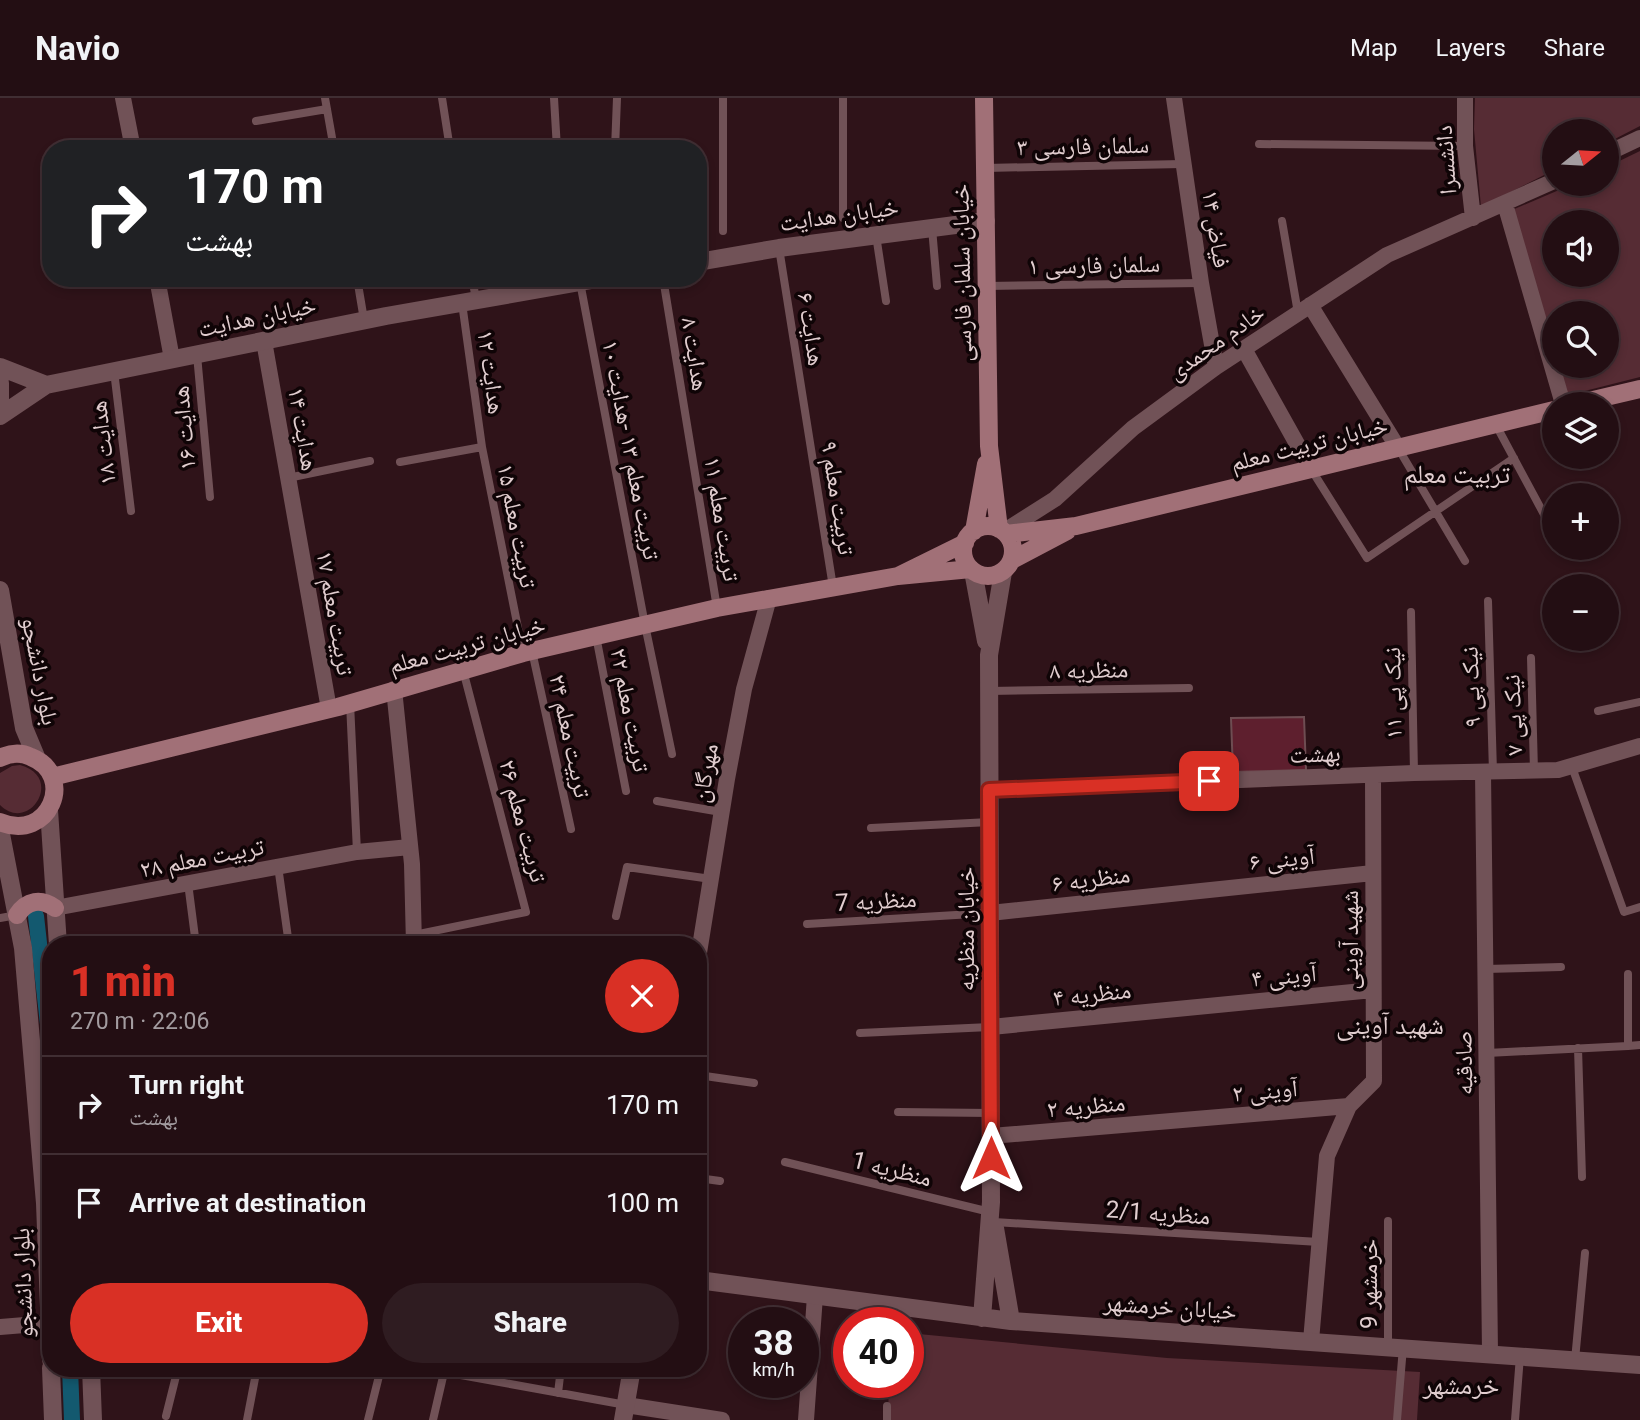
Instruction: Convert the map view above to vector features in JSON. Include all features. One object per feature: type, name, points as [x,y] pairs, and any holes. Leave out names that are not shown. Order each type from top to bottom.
[{"type":"main road","name":"خیابان سلمان فارسی","points":[[984,98],[989,446]]},
{"type":"main road","points":[[1619,394],[1640,389]]},
{"type":"main road","name":"خیابان تربیت معلم","points":[[1076,526],[1542,413]]},
{"type":"main road","points":[[989,446],[1003,532],[1012,544],[1007,566]]},
{"type":"main road","points":[[972,570],[964,558],[989,446]]},
{"type":"main road","points":[[898,576],[989,527],[1003,532],[1076,526]]},
{"type":"main road","points":[[898,576],[972,570],[988,576],[1076,526]]},
{"type":"main road","name":"خیابان تربیت معلم","points":[[52,777],[329,709],[528,652],[717,608],[898,576]]},
{"type":"main road","points":[[0,758],[15,754],[37,759],[52,777],[54,788],[49,810],[41,819],[31,825],[9,826],[0,822]]},
{"type":"main road","points":[[8,916],[30,902],[48,903],[55,908]]},
{"type":"street","points":[[123,98],[130,140]]},
{"type":"street","name":"فیاض ۱۴","points":[[1174,98],[1182,164],[1216,367]]},
{"type":"street","name":"دانشسرا","points":[[1465,98],[1465,146],[1473,218]]},
{"type":"street","points":[[1619,148],[1640,138]]},
{"type":"street","name":"خادم محمدی","points":[[1003,532],[1055,499],[1133,428],[1216,367],[1387,255],[1542,187]]},
{"type":"street","points":[[1505,204],[1560,392]]},
{"type":"street","name":"خیابان هدایت","points":[[707,260],[779,248],[986,221]]},
{"type":"street","points":[[159,287],[172,359]]},
{"type":"street","name":"خیابان هدایت","points":[[46,385],[364,320],[543,287]]},
{"type":"street","points":[[1304,309],[1398,448]]},
{"type":"street","name":"هدایت ۱۴","points":[[264,341],[297,525]]},
{"type":"street","points":[[1244,349],[1311,469]]},
{"type":"street","points":[[0,367],[46,385]]},
{"type":"street","points":[[0,383],[0,404]]},
{"type":"street","points":[[0,416],[46,385]]},
{"type":"street","name":"تربیت معلم ۱۷","points":[[297,525],[329,709]]},
{"type":"street","points":[[989,655],[1007,566]]},
{"type":"street","points":[[972,570],[989,655]]},
{"type":"street","name":"بلوار دانشجو","points":[[0,590],[24,728],[37,759]]},
{"type":"street","name":"مهرگان","points":[[702,936],[744,689],[769,598]]},
{"type":"street","name":"خیابان منظریه","points":[[989,655],[992,1212]]},
{"type":"street","points":[[394,689],[410,847],[414,936]]},
{"type":"street","name":"بهشت","points":[[989,790],[1414,773],[1534,771],[1572,767],[1640,746]]},
{"type":"street","name":"صادقیه","points":[[1488,772],[1485,969],[1490,1353]]},
{"type":"street","name":"شهید آوینی","points":[[1311,1341],[1326,1156],[1349,1106],[1374,1081],[1373,775]]},
{"type":"street","points":[[49,810],[57,936]]},
{"type":"street","name":"بلوار دانشجو","points":[[0,829],[8,916],[23,948],[42,1168]]},
{"type":"street","name":"تربیت معلم ۲۸","points":[[55,908],[357,852],[410,847]]},
{"type":"street","name":"آوینی ۶","points":[[1196,890],[1373,873]]},
{"type":"street","name":"منظریه ۶","points":[[990,914],[1196,890]]},
{"type":"street","name":"آوینی ۴","points":[[1199,1006],[1373,990]]},
{"type":"street","name":"منظریه ۴","points":[[990,1027],[1199,1006]]},
{"type":"street","name":"آوینی ۲","points":[[1184,1121],[1349,1106]]},
{"type":"street","name":"منظریه ۲","points":[[991,1136],[1184,1121]]},
{"type":"street","points":[[982,1318],[992,1212]]},
{"type":"street","points":[[992,1212],[1011,1321]]},
{"type":"street","name":"خیابان خرمشهر","points":[[707,1281],[1011,1321],[1640,1365]]},
{"type":"street","points":[[806,1420],[816,1296]]},
{"type":"street","points":[[0,1327],[42,1324]]},
{"type":"street","name":"بلوار دانشجو","points":[[51,1377],[53,1420]]},
{"type":"street","points":[[92,1377],[93,1420]]},
{"type":"street","points":[[630,1377],[624,1413],[722,1420]]},
{"type":"lane","points":[[326,98],[332,140]]},
{"type":"lane","points":[[442,98],[449,140]]},
{"type":"lane","points":[[554,98],[556,140]]},
{"type":"lane","points":[[615,140],[617,98]]},
{"type":"lane","points":[[723,98],[723,231]]},
{"type":"lane","points":[[843,98],[843,218]]},
{"type":"lane","points":[[256,121],[327,109]]},
{"type":"lane","points":[[1259,144],[1465,146]]},
{"type":"lane","name":"سلمان فارسی ۳","points":[[985,168],[1182,164]]},
{"type":"lane","points":[[1282,221],[1304,309]]},
{"type":"lane","points":[[932,228],[937,286]]},
{"type":"lane","points":[[876,235],[886,301]]},
{"type":"lane","name":"هدایت ۶","points":[[779,248],[806,415]]},
{"type":"lane","name":"سلمان فارسی ۱","points":[[987,286],[1201,283]]},
{"type":"lane","points":[[358,287],[364,320]]},
{"type":"lane","name":"هدایت ۱۲","points":[[471,287],[469,302],[482,447]]},
{"type":"lane","name":"تربیت معلم ۱۳ -هدایت ۱۰","points":[[569,287],[672,754]]},
{"type":"lane","name":"هدایت ۸","points":[[664,287],[688,436]]},
{"type":"lane","name":"هدایت ۱۶","points":[[197,355],[210,497]]},
{"type":"lane","name":"هدایت ۱۸","points":[[114,371],[131,511]]},
{"type":"lane","name":"تربیت معلم ۹","points":[[806,415],[833,587]]},
{"type":"lane","points":[[1494,424],[1542,510]]},
{"type":"lane","name":"تربیت معلم ۱۱","points":[[688,436],[717,608]]},
{"type":"lane","points":[[400,462],[482,447]]},
{"type":"lane","name":"تربیت معلم ۱۵","points":[[482,447],[528,652]]},
{"type":"lane","points":[[1398,448],[1465,561]]},
{"type":"lane","points":[[1311,469],[1367,558],[1514,458]]},
{"type":"lane","points":[[288,478],[370,461]]},
{"type":"lane","name":"نیک پی ۹","points":[[1488,601],[1488,772]]},
{"type":"lane","name":"نیک پی ۱۱","points":[[1411,612],[1414,773]]},
{"type":"lane","name":"تربیت معلم ۲۲","points":[[596,636],[626,791]]},
{"type":"lane","name":"تربیت معلم ۲۴","points":[[528,652],[571,829]]},
{"type":"lane","name":"نیک پی ۷","points":[[1531,658],[1534,771]]},
{"type":"lane","name":"تربیت معلم ۲۶","points":[[430,936],[527,912],[463,670]]},
{"type":"lane","name":"منظریه ۸","points":[[989,691],[1189,688]]},
{"type":"lane","points":[[1598,711],[1640,702]]},
{"type":"lane","points":[[350,703],[357,852]]},
{"type":"lane","points":[[1572,767],[1624,912],[1640,907]]},
{"type":"lane","points":[[657,801],[721,812]]},
{"type":"lane","points":[[871,828],[990,822]]},
{"type":"lane","points":[[278,866],[288,936]]},
{"type":"lane","points":[[616,916],[627,867],[711,879]]},
{"type":"lane","points":[[188,883],[195,936]]},
{"type":"lane","name":"منظریه 7","points":[[807,924],[990,914]]},
{"type":"lane","points":[[1485,969],[1561,967]]},
{"type":"lane","points":[[1628,974],[1629,1046]]},
{"type":"lane","points":[[860,1033],[990,1027]]},
{"type":"lane","points":[[1486,1053],[1640,1045]]},
{"type":"lane","points":[[1578,1048],[1582,1177]]},
{"type":"lane","points":[[707,1075],[754,1083]]},
{"type":"lane","points":[[898,1112],[991,1113]]},
{"type":"lane","name":"منظریه 1","points":[[785,1162],[992,1212]]},
{"type":"lane","points":[[707,1179],[720,1181]]},
{"type":"lane","name":"منظریه 2/1","points":[[992,1212],[1319,1242]]},
{"type":"lane","name":"خرمشهر 9","points":[[1388,1221],[1396,1347],[1397,1420]]},
{"type":"lane","points":[[1575,1360],[1585,1252]]},
{"type":"lane","points":[[1515,1420],[1520,1356]]},
{"type":"lane","points":[[166,1416],[175,1377]]},
{"type":"lane","points":[[247,1420],[255,1377]]},
{"type":"lane","points":[[368,1420],[379,1377]]},
{"type":"lane","points":[[433,1420],[442,1377]]},
{"type":"lane","points":[[473,1377],[558,1393],[624,1413]]},
{"type":"lane","points":[[558,1393],[560,1377]]},
{"type":"lane","points":[[887,1406],[887,1420]]},
{"type":"shaded area","points":[[1475,98],[1640,98],[1640,126],[1619,137],[1619,119],[1542,119],[1542,176],[1481,207],[1474,129]]},
{"type":"shaded area","points":[[1640,151],[1640,377],[1581,392],[1564,392],[1560,378],[1619,378],[1619,301],[1542,301],[1542,316],[1512,210],[1545,196],[1619,196],[1619,161]]},
{"type":"shaded area","points":[[20,765],[33,771],[40,780],[41,791],[38,800],[22,813],[11,812],[0,805],[0,773]]},
{"type":"shaded area","points":[[924,1335],[1167,1358],[1420,1372],[1417,1420],[889,1420],[888,1398],[924,1398]]},
{"type":"building","points":[[1304,717],[1306,770],[1233,772],[1231,718]]},
{"type":"waterway","points":[[36,916],[42,970]]},
{"type":"waterway","points":[[70,1377],[72,1420]]},
{"type":"district","name":"تربیت معلم","points":[[1457,474]]},
{"type":"district","name":"شهید آوینی","points":[[1390,1025]]},
{"type":"district","name":"خرمشهر","points":[[1461,1385]]},
{"type":"route","points":[[991,1158],[989,790],[1209,781]]}]
